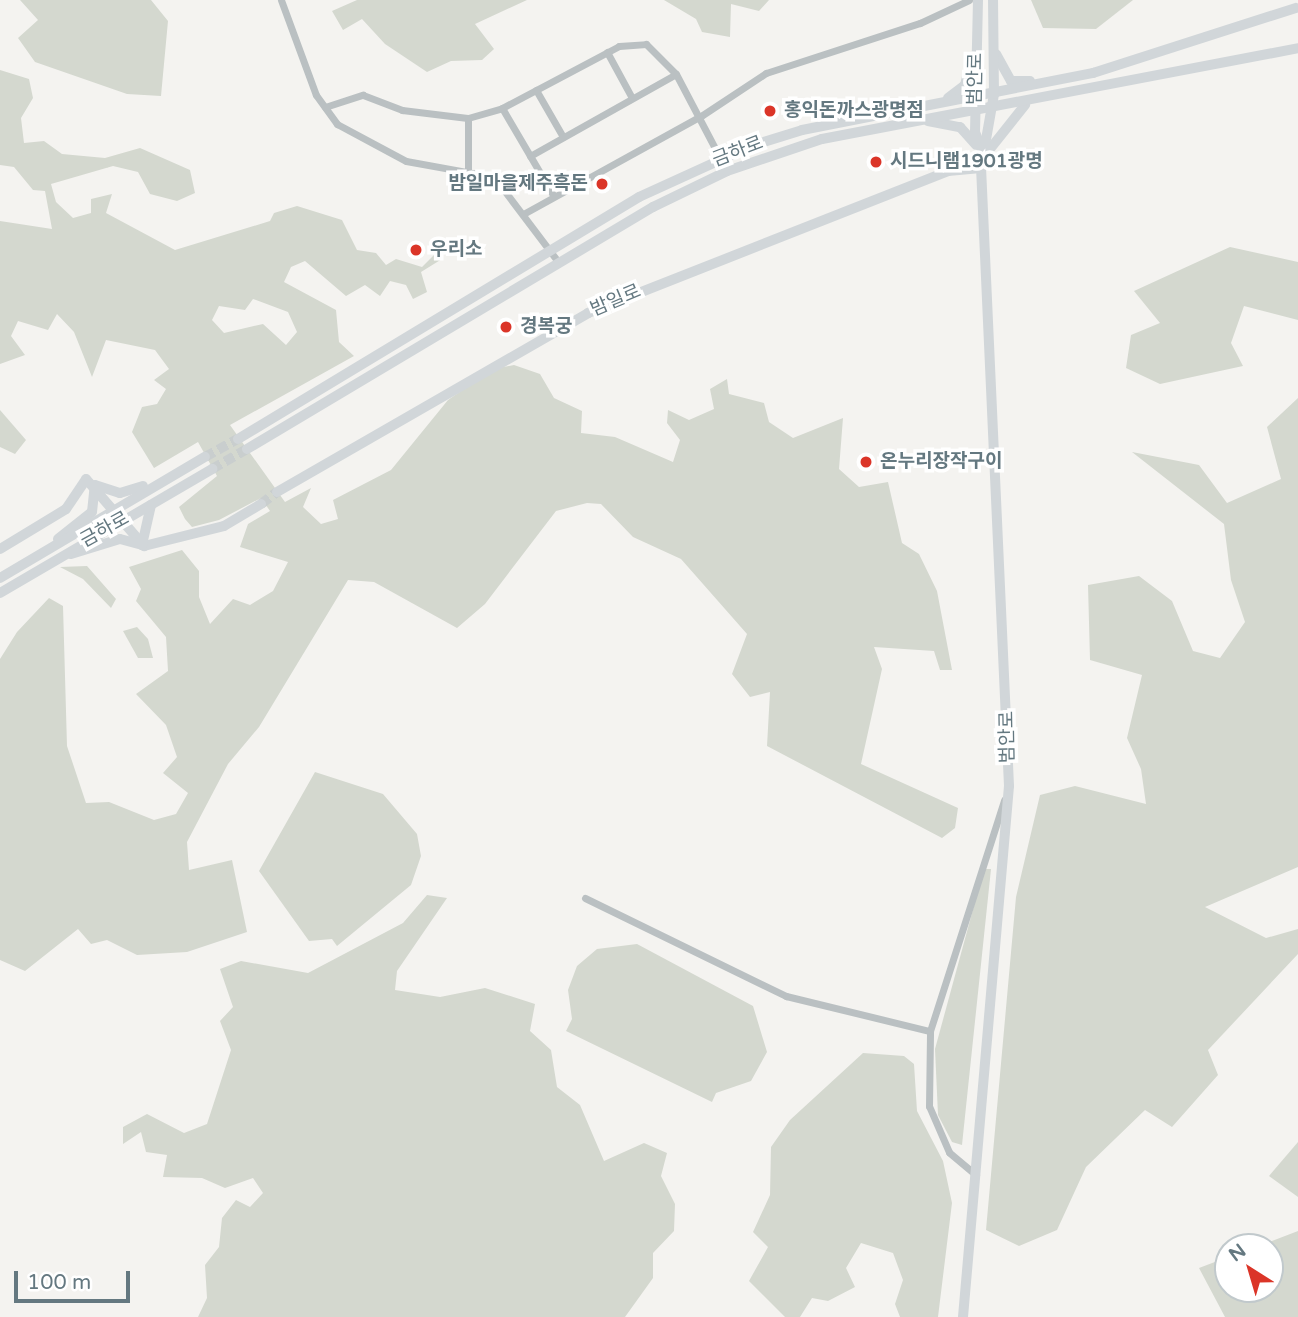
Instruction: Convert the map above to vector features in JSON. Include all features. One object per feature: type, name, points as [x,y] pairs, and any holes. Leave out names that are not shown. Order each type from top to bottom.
[{"type":"main road","name":"범안로","points":[[963,1317],[1009,786],[982,162],[975,114],[978,0]]},
{"type":"main road","name":"범안로","points":[[982,162],[994,94],[993,0]]},
{"type":"main road","name":"금하로","points":[[238,439],[639,197],[721,158],[802,130],[1043,85],[1296,8]]},
{"type":"main road","points":[[941,102],[965,85],[976,41]]},
{"type":"main road","points":[[993,48],[1011,81],[1043,85]]},
{"type":"main road","name":"금하로","points":[[247,449],[559,263],[727,171],[822,139],[923,119],[975,114],[1298,48]]},
{"type":"main road","points":[[923,119],[960,127],[982,162],[1008,119],[1030,102]]},
{"type":"main road","name":"밤일로","points":[[277,492],[588,313],[948,172],[982,162]]},
{"type":"main road","name":"금하로","points":[[0,578],[205,457]]},
{"type":"main road","name":"금하로","points":[[0,593],[212,469]]},
{"type":"main road","points":[[94,485],[125,493],[173,476]]},
{"type":"main road","points":[[0,549],[66,509],[86,479],[94,485],[142,545]]},
{"type":"main road","points":[[49,549],[92,512],[94,485]]},
{"type":"main road","points":[[58,557],[120,539],[142,545],[224,526],[261,504]]},
{"type":"main road","points":[[142,545],[150,505]]},
{"type":"street","points":[[281,0],[325,107],[337,124],[406,161],[494,177],[525,213],[559,263]]},
{"type":"street","points":[[525,213],[553,195],[701,116],[790,62],[858,45],[969,0]]},
{"type":"street","points":[[325,107],[363,95],[402,110],[468,118],[502,108],[607,52],[646,44],[677,74],[727,171]]},
{"type":"street","points":[[607,52],[632,98]]},
{"type":"street","points":[[530,156],[677,74]]},
{"type":"street","points":[[536,90],[563,137]]},
{"type":"street","points":[[502,108],[553,195]]},
{"type":"street","points":[[468,118],[468,174]]},
{"type":"street","points":[[977,1176],[949,1152],[929,1106],[930,1031],[1009,786]]},
{"type":"street","points":[[585,898],[786,996],[930,1031]]},
{"type":"shaded area","points":[[20,0],[151,0],[168,21],[161,96],[127,94],[35,62],[18,38],[38,20]]},
{"type":"shaded area","points":[[357,0],[527,0],[475,24],[494,49],[482,60],[451,61],[427,72],[385,44],[362,19],[343,30],[332,11]]},
{"type":"shaded area","points":[[664,0],[769,0],[759,11],[731,4],[730,37],[702,32],[696,19]]},
{"type":"shaded area","points":[[1031,0],[1133,0],[1096,29],[1043,28]]},
{"type":"shaded area","points":[[0,70],[29,79],[33,98],[21,118],[24,143],[44,141],[62,154],[105,158],[140,148],[190,170],[195,193],[177,201],[150,194],[138,172],[113,166],[51,184],[56,202],[73,218],[91,213],[91,199],[112,194],[106,213],[175,250],[270,221],[274,213],[297,206],[342,220],[357,250],[376,253],[386,265],[396,259],[422,267],[437,252],[442,259],[421,272],[427,292],[413,299],[406,285],[390,281],[380,296],[365,285],[346,296],[305,261],[291,267],[284,282],[336,310],[339,342],[354,356],[230,425],[285,502],[311,488],[303,507],[321,524],[338,519],[333,500],[391,470],[448,400],[493,369],[514,365],[540,374],[554,398],[582,411],[581,433],[615,437],[673,462],[680,440],[667,423],[668,410],[689,420],[714,409],[710,389],[727,379],[729,394],[764,403],[769,422],[793,438],[843,418],[839,469],[859,487],[888,482],[902,543],[919,554],[937,591],[952,670],[940,670],[934,651],[874,647],[882,669],[861,764],[958,808],[955,828],[942,838],[767,746],[770,692],[750,697],[732,674],[747,634],[681,559],[633,537],[601,504],[587,503],[556,511],[485,604],[457,628],[374,582],[348,580],[259,727],[228,764],[187,842],[189,870],[232,860],[247,932],[187,952],[137,955],[107,940],[91,944],[78,929],[25,971],[0,960],[0,659],[17,632],[49,598],[63,606],[67,746],[86,803],[109,802],[154,820],[176,814],[188,793],[163,773],[177,757],[166,725],[136,694],[168,671],[166,637],[136,601],[141,589],[129,567],[182,550],[199,571],[199,597],[210,624],[233,599],[250,605],[273,591],[288,562],[240,547],[248,524],[270,511],[261,498],[219,520],[192,527],[185,519],[179,507],[217,476],[198,442],[154,468],[132,432],[142,407],[157,404],[166,389],[154,380],[169,369],[155,350],[106,340],[92,377],[74,332],[57,314],[48,330],[18,321],[11,336],[25,355],[0,364],[0,221],[52,229],[45,191],[33,190],[14,167],[0,165]],"holes":[[[253,299],[288,312],[297,332],[286,345],[263,324],[224,333],[212,320],[219,306],[245,310]]]},
{"type":"shaded area","points":[[1230,247],[1298,262],[1298,320],[1244,306],[1231,343],[1243,366],[1160,384],[1126,368],[1131,335],[1160,323],[1134,291]]},
{"type":"shaded area","points":[[1298,398],[1298,867],[1205,907],[1266,938],[1298,929],[1298,954],[1208,1050],[1218,1075],[1172,1127],[1145,1110],[1086,1167],[1057,1230],[1019,1246],[986,1230],[1016,897],[1040,795],[1075,786],[1146,804],[1141,769],[1127,738],[1142,675],[1090,660],[1088,585],[1139,576],[1172,601],[1193,651],[1220,658],[1245,622],[1231,580],[1224,524],[1132,452],[1199,465],[1227,503],[1281,479],[1267,427]]},
{"type":"shaded area","points":[[0,410],[26,440],[15,454],[0,447]]},
{"type":"shaded area","points":[[87,566],[116,599],[111,608],[83,579],[60,567]]},
{"type":"shaded area","points":[[137,627],[148,639],[153,658],[138,658],[123,631]]},
{"type":"shaded area","points":[[315,772],[383,794],[417,834],[421,856],[411,885],[337,946],[332,939],[309,941],[259,871]]},
{"type":"shaded area","points":[[984,869],[991,869],[962,1145],[952,1142],[938,1115],[935,1049]]},
{"type":"shaded area","points":[[427,895],[447,898],[397,971],[395,990],[440,997],[485,988],[535,1004],[530,1031],[551,1050],[557,1087],[580,1105],[604,1161],[644,1143],[667,1153],[661,1176],[675,1204],[674,1231],[653,1253],[653,1278],[625,1317],[198,1317],[207,1298],[205,1265],[219,1247],[222,1218],[236,1200],[250,1207],[263,1193],[253,1178],[225,1188],[202,1178],[163,1177],[167,1155],[146,1152],[141,1132],[123,1144],[123,1127],[147,1114],[184,1133],[207,1124],[231,1050],[220,1021],[233,1007],[220,969],[241,961],[308,973],[403,923]]},
{"type":"shaded area","points":[[637,944],[753,1006],[767,1052],[751,1081],[716,1093],[712,1102],[566,1031],[572,1019],[568,990],[577,966],[597,949]]},
{"type":"shaded area","points":[[863,1053],[904,1056],[914,1064],[917,1111],[943,1161],[952,1203],[938,1317],[900,1317],[895,1304],[903,1280],[893,1253],[861,1243],[846,1268],[855,1287],[828,1301],[812,1298],[800,1317],[785,1317],[749,1281],[768,1247],[753,1232],[770,1195],[771,1147],[790,1120]]},
{"type":"shaded area","points":[[1298,1142],[1298,1197],[1269,1176]]},
{"type":"shaded area","points":[[1298,1231],[1298,1317],[1225,1317],[1218,1303],[1284,1303],[1284,1236]]},
{"type":"shaded area","points":[[1214,1262],[1214,1296],[1199,1268]]},
{"type":"tunnel","points":[[205,457],[238,439]]},
{"type":"tunnel","points":[[212,469],[247,449]]},
{"type":"tunnel","points":[[261,504],[277,492]]},
{"type":"place","name":"홍익돈까스광명점","points":[[770,111]]},
{"type":"place","name":"시드니램1901광명","points":[[876,162]]},
{"type":"place","name":"밤일마을제주흑돈","points":[[602,184]]},
{"type":"place","name":"우리소","points":[[416,250]]},
{"type":"place","name":"경복궁","points":[[506,327]]},
{"type":"place","name":"온누리장작구이","points":[[866,462]]}]
